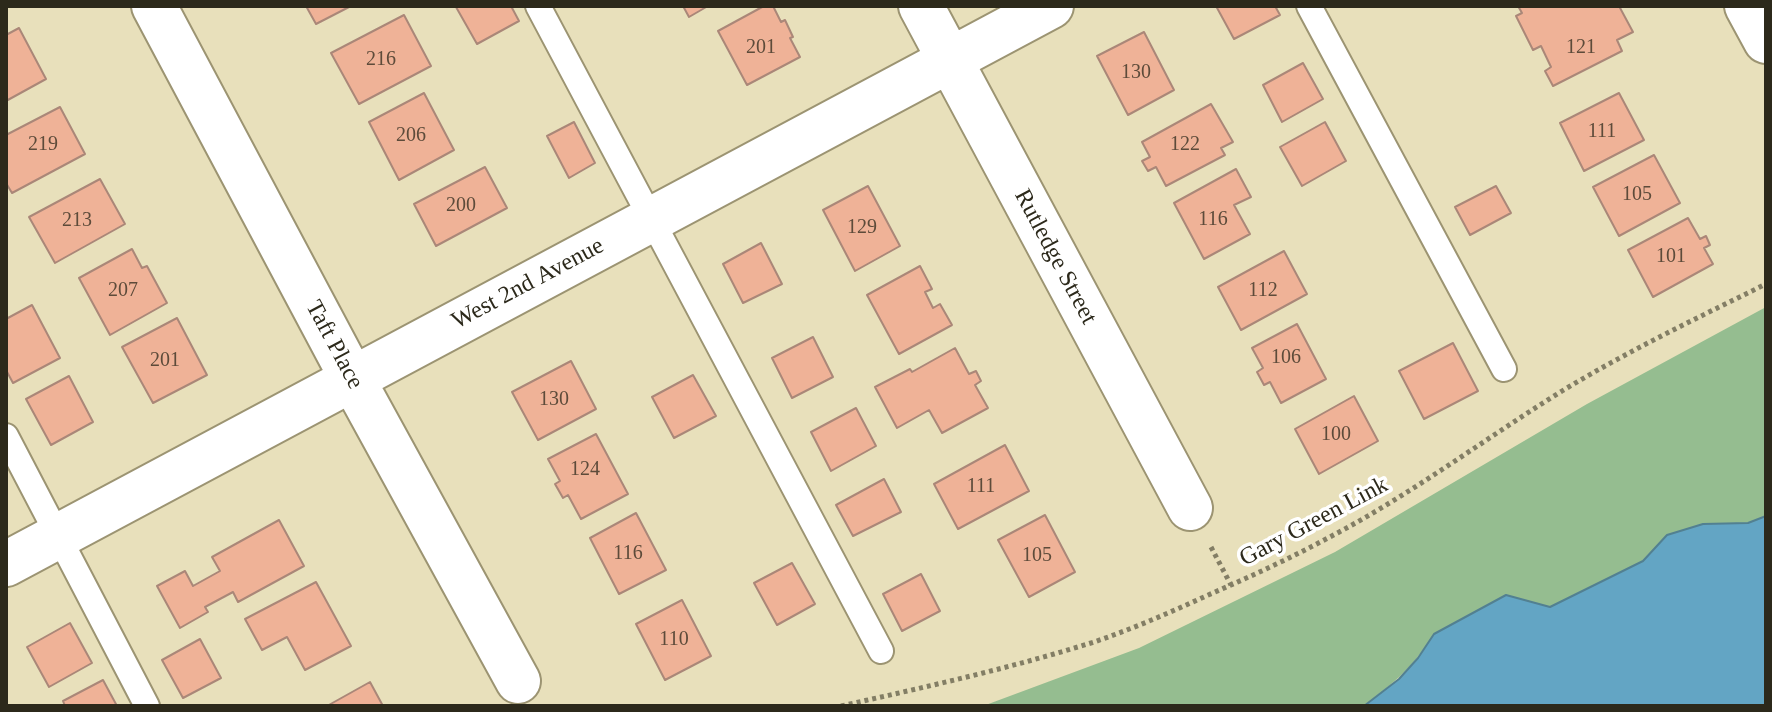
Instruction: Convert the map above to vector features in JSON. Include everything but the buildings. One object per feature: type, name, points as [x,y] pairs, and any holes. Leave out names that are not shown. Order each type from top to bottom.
[{"type":"street","name":"Taft Place","points":[[154,6],[518,681]]},
{"type":"street","name":"Rutledge Street","points":[[921,6],[1198,523]]},
{"type":"street","name":"West 2nd Avenue","points":[[6,564],[1051,6]]},
{"type":"street","points":[[1747,6],[1766,41]]},
{"type":"lane","points":[[538,6],[881,651]]},
{"type":"lane","points":[[1309,6],[1504,369]]},
{"type":"lane","points":[[6,436],[147,706]]},
{"type":"path","name":"Gary Green Link","points":[[841,706],[986,672],[1096,641],[1161,617],[1329,538],[1418,487],[1615,360],[1766,284]]},
{"type":"path","points":[[1198,523],[1231,585]]},
{"type":"green space","points":[[1766,307],[1766,516],[1748,523],[1703,524],[1668,535],[1643,561],[1550,608],[1434,634],[1403,673],[1364,706],[983,706],[1139,648],[1335,552],[1587,404]]},
{"type":"water","points":[[1766,516],[1766,706],[1364,706],[1399,679],[1434,634],[1506,595],[1550,607],[1643,561],[1667,535],[1703,524],[1748,523]]}]
